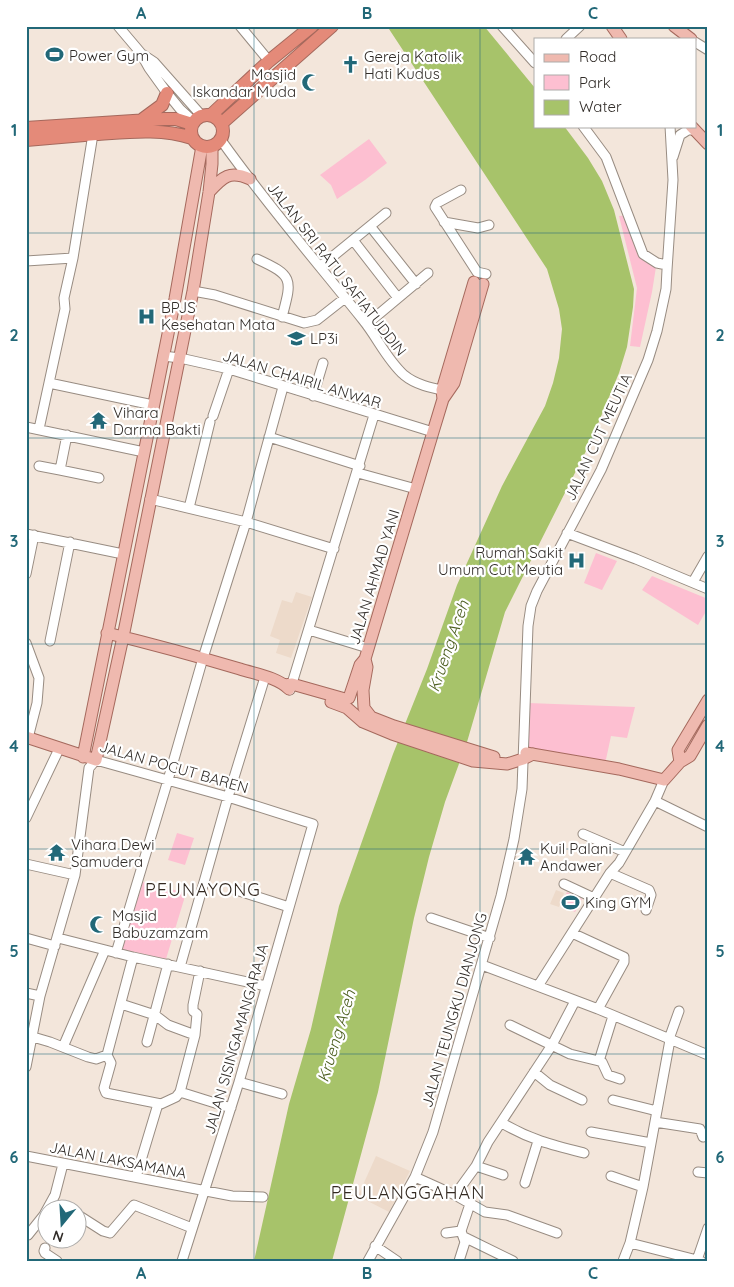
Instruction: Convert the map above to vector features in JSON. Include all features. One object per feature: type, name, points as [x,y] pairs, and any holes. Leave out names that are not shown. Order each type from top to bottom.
[{"type":"highway","points":[[207,143],[190,131],[199,119],[312,26]]},
{"type":"highway","points":[[222,123],[332,26]]},
{"type":"highway","points":[[141,121],[162,105],[167,93]]},
{"type":"highway","points":[[26,128],[217,118],[222,123],[224,132],[207,143]]},
{"type":"highway","points":[[26,140],[157,131],[175,133],[207,143]]},
{"type":"main road","points":[[612,26],[620,38]]},
{"type":"main road","points":[[674,26],[689,38]]},
{"type":"main road","points":[[693,128],[708,144]]},
{"type":"main road","points":[[92,764],[123,637],[193,290],[212,164],[207,143]]},
{"type":"main road","points":[[83,757],[207,143]]},
{"type":"main road","points":[[209,192],[219,181],[233,174],[250,179]]},
{"type":"main road","name":"JALAN AHMAD YANI","points":[[289,686],[348,699],[360,665],[367,653],[445,394],[454,383],[472,308],[481,280]]},
{"type":"main road","points":[[107,633],[203,658],[265,677],[347,708],[363,722],[475,757],[507,764],[527,755]]},
{"type":"main road","points":[[367,653],[367,667],[363,690],[364,708],[371,717],[393,730]]},
{"type":"main road","points":[[680,762],[678,750],[708,700]]},
{"type":"main road","points":[[475,757],[506,758],[527,755],[620,769],[664,780],[680,762],[690,756],[708,725]]},
{"type":"main road","name":"JALAN POCUT BAREN","points":[[27,738],[83,757],[92,764]]},
{"type":"street","points":[[118,26],[140,52],[167,93],[199,119]]},
{"type":"street","points":[[240,26],[269,61]]},
{"type":"street","points":[[502,26],[534,62]]},
{"type":"street","points":[[567,38],[580,26]]},
{"type":"street","points":[[696,43],[708,50]]},
{"type":"street","points":[[140,52],[154,62],[199,119]]},
{"type":"street","points":[[584,128],[606,157],[643,254],[657,263],[668,265]]},
{"type":"street","name":"JALAN CUT MEUTIA","points":[[527,755],[528,626],[531,606],[537,591],[601,470],[648,360],[658,331],[666,289],[668,265],[673,180],[670,128]]},
{"type":"street","points":[[671,164],[680,135],[693,128]]},
{"type":"street","points":[[39,429],[64,309],[64,298],[73,258],[93,134]]},
{"type":"street","name":"JALAN SRI RATU SAFIATUDDIN","points":[[207,143],[250,179],[367,324],[403,374],[445,394]]},
{"type":"street","points":[[461,190],[435,207],[481,280]]},
{"type":"street","points":[[321,266],[386,213]]},
{"type":"street","points":[[444,222],[478,228],[489,226]]},
{"type":"street","points":[[370,226],[416,284]]},
{"type":"street","points":[[353,240],[398,298]]},
{"type":"street","points":[[26,261],[73,258]]},
{"type":"street","points":[[257,258],[276,268],[286,276],[289,283],[290,289],[282,317]]},
{"type":"street","points":[[367,324],[428,274]]},
{"type":"street","points":[[193,290],[215,294],[304,323],[313,322],[345,298]]},
{"type":"street","name":"JALAN CHAIRIL ANWAR","points":[[163,356],[229,369],[433,432]]},
{"type":"street","points":[[313,396],[323,364]]},
{"type":"street","points":[[189,508],[212,419],[229,369]]},
{"type":"street","points":[[49,383],[153,405]]},
{"type":"street","points":[[116,953],[203,658],[246,522],[283,387]]},
{"type":"street","points":[[289,686],[309,630],[359,470],[374,415]]},
{"type":"street","points":[[26,427],[144,452]]},
{"type":"street","points":[[60,470],[67,436]]},
{"type":"street","points":[[269,437],[416,489]]},
{"type":"street","points":[[39,466],[99,478]]},
{"type":"street","points":[[150,499],[246,522],[334,549]]},
{"type":"street","points":[[567,533],[708,589]]},
{"type":"street","points":[[26,574],[30,535],[123,554]]},
{"type":"street","points":[[50,641],[70,542]]},
{"type":"street","points":[[693,582],[708,556]]},
{"type":"street","points":[[309,630],[367,653]]},
{"type":"street","points":[[26,644],[39,678],[37,703],[27,738]]},
{"type":"street","points":[[180,967],[228,797],[265,677]]},
{"type":"street","points":[[26,818],[59,749]]},
{"type":"street","name":"JALAN TEUNGKU DIANJONG","points":[[368,1261],[415,1177],[442,1107],[490,938],[514,839],[527,755]]},
{"type":"street","points":[[26,1067],[40,996],[75,875],[92,764]]},
{"type":"street","name":"JALAN POCUT BAREN","points":[[92,764],[168,780],[314,824]]},
{"type":"street","points":[[538,986],[610,873],[619,863],[655,801],[664,780]]},
{"type":"street","points":[[655,801],[708,827]]},
{"type":"street","name":"JALAN SISINGAMANGARAJA","points":[[182,1261],[239,1082],[314,824]]},
{"type":"street","points":[[583,834],[625,852]]},
{"type":"street","points":[[26,864],[75,875]]},
{"type":"street","points":[[610,873],[649,890],[651,895],[646,910]]},
{"type":"street","points":[[564,884],[594,898]]},
{"type":"street","points":[[236,890],[289,906]]},
{"type":"street","points":[[431,918],[490,938]]},
{"type":"street","points":[[572,933],[624,957],[624,962],[598,1009]]},
{"type":"street","points":[[26,938],[105,950],[266,986]]},
{"type":"street","points":[[63,1047],[105,950]]},
{"type":"street","points":[[132,957],[107,1055],[111,1063],[104,1088],[105,1092],[158,1104],[167,1102],[176,1097],[180,1092],[194,1035],[197,1014],[194,1011],[193,1005],[200,971]]},
{"type":"street","points":[[147,1042],[168,964]]},
{"type":"street","points":[[482,965],[598,1009],[708,1055]]},
{"type":"street","points":[[26,993],[40,996]]},
{"type":"street","points":[[454,1195],[476,1166],[488,1142],[552,1045],[575,1001]]},
{"type":"street","points":[[121,1004],[155,1015],[168,1025],[194,1035]]},
{"type":"street","points":[[623,1261],[630,1243],[643,1187],[670,1039],[679,1011]]},
{"type":"street","points":[[600,1061],[613,1016]]},
{"type":"street","points":[[510,1025],[570,1054],[600,1061],[608,1075],[620,1079]]},
{"type":"street","points":[[30,1039],[63,1047],[88,1057],[96,1058],[107,1055]]},
{"type":"street","points":[[534,1072],[550,1085],[582,1100]]},
{"type":"street","points":[[239,1082],[282,1094]]},
{"type":"street","points":[[180,1092],[231,1108]]},
{"type":"street","points":[[613,1100],[657,1110]]},
{"type":"street","points":[[136,1177],[158,1104]]},
{"type":"street","points":[[655,1122],[700,1129],[704,1136]]},
{"type":"street","points":[[502,1123],[538,1141],[584,1153]]},
{"type":"street","points":[[591,1132],[651,1143]]},
{"type":"street","points":[[525,1183],[538,1141]]},
{"type":"street","name":"JALAN LAKSAMANA","points":[[26,1156],[232,1196],[263,1197]]},
{"type":"street","points":[[28,1235],[38,1220],[44,1215],[55,1195],[63,1164]]},
{"type":"street","points":[[476,1166],[503,1175]]},
{"type":"street","points":[[610,1176],[643,1187]]},
{"type":"street","points":[[415,1177],[485,1212],[507,1215],[557,1233]]},
{"type":"street","points":[[459,1261],[465,1246],[462,1234],[470,1204]]},
{"type":"street","points":[[88,1221],[110,1233],[134,1205],[192,1228]]},
{"type":"street","points":[[630,1243],[699,1260],[708,1228]]},
{"type":"street","points":[[446,1234],[462,1234],[510,1260]]},
{"type":"street","points":[[376,1246],[397,1261]]},
{"type":"street","points":[[45,1250],[45,1253],[57,1261]]},
{"type":"shaded area","points":[[296,592],[312,597],[291,658],[276,653],[280,640],[270,636],[282,600],[292,603]]},
{"type":"shaded area","points":[[556,890],[564,893],[559,907],[550,904]]},
{"type":"shaded area","points":[[376,1156],[410,1171],[389,1212],[358,1196]]},
{"type":"green space","points":[[369,139],[387,163],[337,199],[331,185],[320,175]]},
{"type":"green space","points":[[631,215],[644,252],[640,258],[656,267],[640,347],[630,346],[637,288],[619,216]]},
{"type":"green space","points":[[596,553],[617,561],[602,590],[584,583]]},
{"type":"green space","points":[[652,576],[708,599],[708,608],[698,625],[642,590]]},
{"type":"green space","points":[[528,703],[635,707],[627,738],[611,736],[605,764],[529,748],[525,744]]},
{"type":"green space","points":[[177,833],[194,838],[185,865],[168,860]]},
{"type":"green space","points":[[143,882],[186,893],[166,959],[121,949]]},
{"type":"green space","name":"King GYM","points":[[567,892],[582,899],[575,912],[561,905]]},
{"type":"water","name":"Krueng Aceh","points":[[387,26],[484,26],[534,87],[534,128],[566,128],[588,158],[602,181],[614,210],[634,289],[633,307],[627,347],[619,373],[590,443],[505,612],[467,742],[445,802],[414,918],[378,1092],[332,1261],[254,1261],[289,1104],[311,1029],[339,906],[393,754],[427,669],[457,585],[502,486],[545,406],[553,383],[559,358],[562,329],[559,309],[547,269]]},
{"type":"place","name":"Power Gym","points":[[55,55]]},
{"type":"place","name":"Gereja Katolik Hati Kudus","points":[[350,65]]},
{"type":"place","name":"Masjid Iskandar Muda","points":[[310,83]]},
{"type":"place","name":"BPJS Kesehatan Mata","points":[[147,316]]},
{"type":"place","name":"LP3i","points":[[296,338]]},
{"type":"place","name":"Vihara Darma Bakti","points":[[99,421]]},
{"type":"place","name":"Rumah Sakit Umum Cut Meutia","points":[[577,561]]},
{"type":"place","name":"Vihara Dewi Samudera","points":[[57,853]]},
{"type":"place","name":"Kuil Palani Andawer","points":[[526,857]]},
{"type":"place","name":"King GYM","points":[[571,902]]},
{"type":"place","name":"Masjid Babuzamzam","points":[[98,924]]},
{"type":"district","name":"PEUNAYONG","points":[[203,889]]},
{"type":"district","name":"PEULANGGAHAN","points":[[408,1192]]}]
